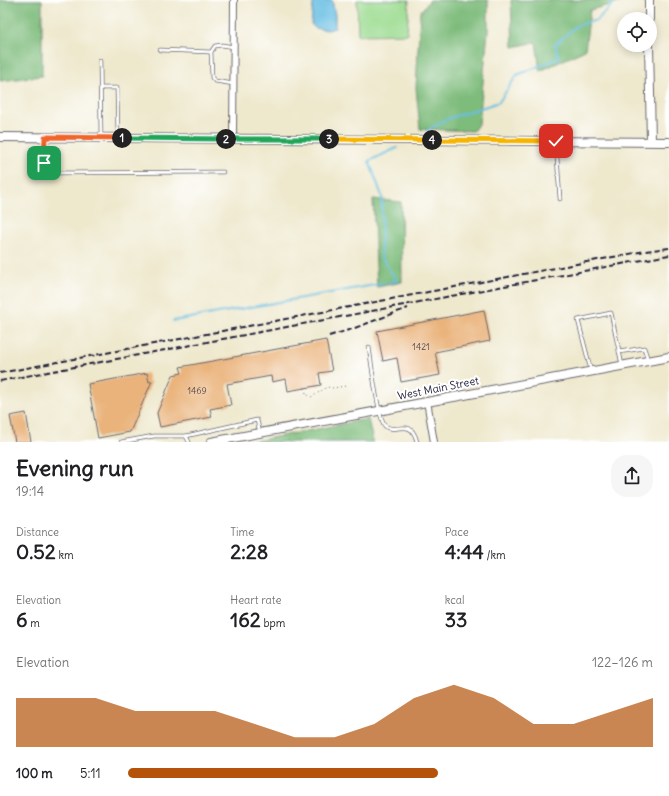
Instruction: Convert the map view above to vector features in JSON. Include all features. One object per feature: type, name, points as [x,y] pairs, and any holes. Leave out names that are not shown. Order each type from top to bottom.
[{"type":"street","points":[[233,139],[234,0]]},
{"type":"street","points":[[649,12],[650,0]]},
{"type":"street","points":[[649,52],[651,141]]},
{"type":"street","points":[[0,137],[669,142]]},
{"type":"street","name":"West Main Street","points":[[211,442],[669,357]]},
{"type":"street","points":[[427,401],[434,442]]},
{"type":"lane","points":[[234,47],[222,45],[215,46],[211,52],[212,78],[215,81],[234,84]]},
{"type":"lane","points":[[160,50],[211,52]]},
{"type":"lane","points":[[100,61],[100,137]]},
{"type":"lane","points":[[100,88],[117,88],[118,138]]},
{"type":"lane","points":[[45,137],[44,163],[45,170],[48,173],[223,172]]},
{"type":"lane","points":[[556,141],[560,199]]},
{"type":"lane","points":[[591,371],[578,320],[611,313],[622,365]]},
{"type":"lane","points":[[369,347],[379,410],[385,426],[389,428],[405,428],[412,430],[415,434],[417,442]]},
{"type":"lane","points":[[619,352],[644,348],[648,360]]},
{"type":"lane","points":[[121,442],[154,436],[186,436],[257,420],[260,433]]},
{"type":"lane","points":[[186,436],[189,442]]},
{"type":"path","points":[[305,388],[307,395],[312,397],[327,387],[334,388],[346,386]]},
{"type":"green space","points":[[0,0],[42,0],[42,76],[0,81]]},
{"type":"green space","points":[[357,0],[409,0],[407,34],[358,35]]},
{"type":"green space","points":[[430,0],[488,0],[488,31],[479,123],[473,131],[420,129],[416,88],[420,12]]},
{"type":"green space","points":[[511,0],[628,0],[590,10],[585,50],[540,71],[536,42],[513,47]]},
{"type":"green space","points":[[373,199],[401,202],[402,282],[377,287]]},
{"type":"green space","points":[[368,419],[373,442],[250,442]]},
{"type":"water","points":[[316,0],[332,0],[335,15],[335,28],[328,30],[315,28],[311,24],[313,4]]},
{"type":"building","points":[[484,310],[490,341],[435,352],[440,375],[401,382],[397,358],[383,361],[377,331]]},
{"type":"building","points":[[326,340],[332,371],[319,373],[321,385],[288,391],[286,379],[272,382],[271,376],[227,384],[231,405],[210,409],[212,417],[160,427],[157,413],[173,375],[182,373],[180,367]]},
{"type":"building","points":[[147,373],[149,382],[152,381],[130,432],[98,438],[88,384]]},
{"type":"building","points":[[26,413],[31,442],[15,442],[10,416]]},
{"type":"waterway","points":[[426,131],[447,119],[499,102],[517,75],[559,58],[555,45],[576,26],[597,20],[617,0]]},
{"type":"waterway","points":[[173,321],[397,281],[381,257],[382,196],[369,161],[397,148]]},
{"type":"railway","points":[[0,373],[645,251],[669,248]]},
{"type":"railway","points":[[0,381],[669,255]]},
{"type":"railway","points":[[329,336],[408,308]]},
{"type":"route","points":[[44,163],[45,137],[556,141]]}]
